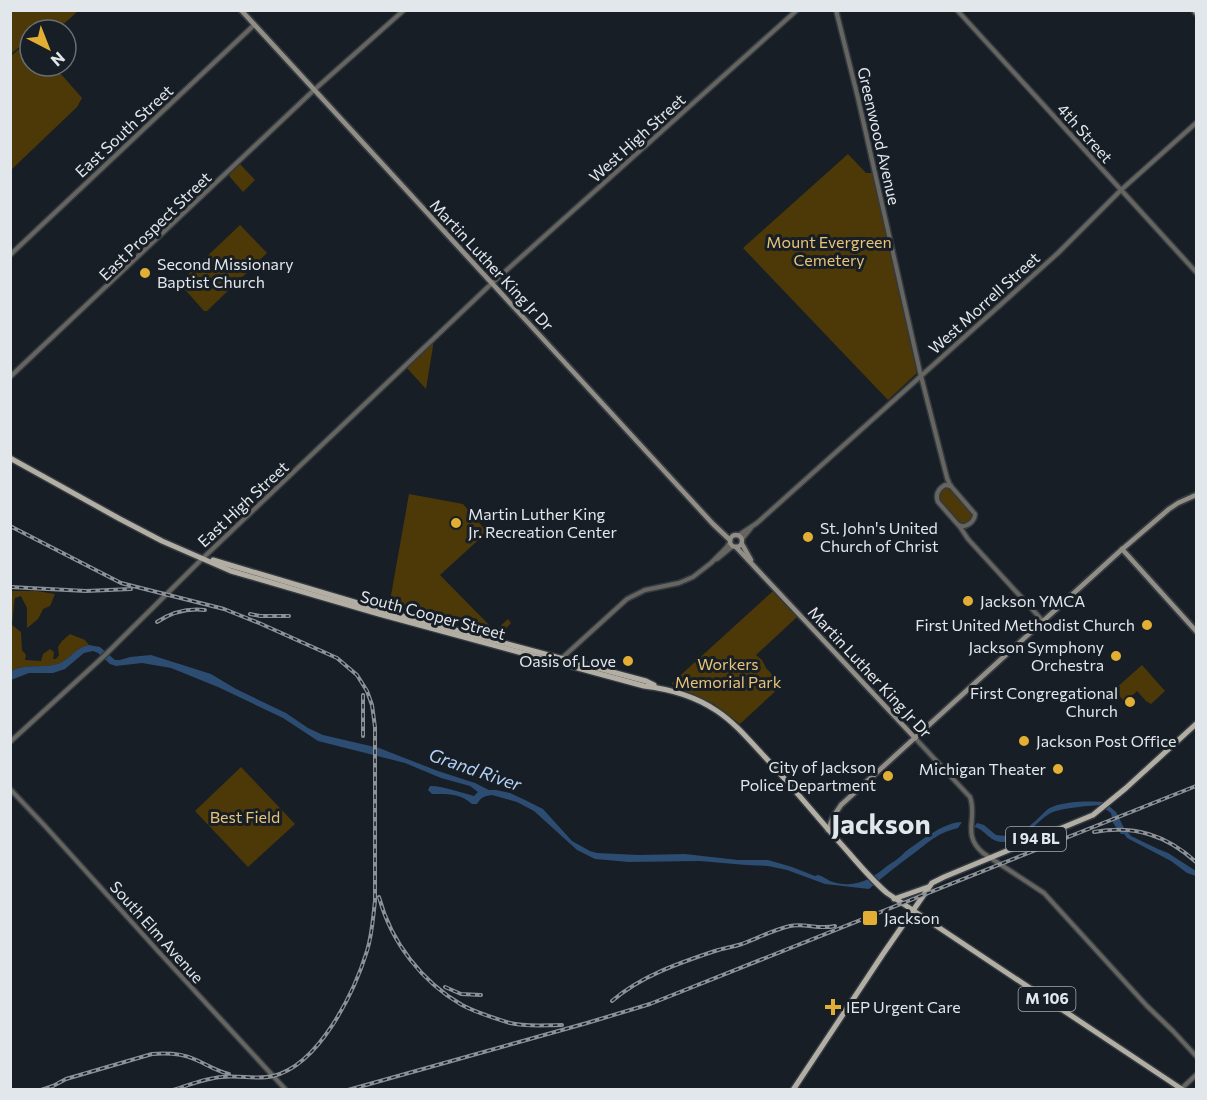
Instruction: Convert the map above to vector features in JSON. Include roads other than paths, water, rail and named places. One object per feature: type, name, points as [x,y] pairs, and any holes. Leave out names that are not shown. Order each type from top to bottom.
[{"type":"main road","name":"Martin Luther King Jr Dr","points":[[241,10],[732,544],[915,738]]},
{"type":"main road","name":"South Cooper Street","points":[[10,458],[162,541],[231,571],[644,686],[659,688],[702,702],[733,723],[788,782],[869,877],[912,911]]},
{"type":"main road","points":[[828,830],[839,807],[963,693],[1169,508],[1197,495]]},
{"type":"main road","name":"Martin Luther King Jr Dr","points":[[712,522],[739,538],[753,565]]},
{"type":"main road","points":[[732,544],[731,537],[739,538]]},
{"type":"main road","points":[[732,544],[739,538]]},
{"type":"main road","points":[[1122,549],[1197,631]]},
{"type":"main road","name":"I 94 BL","points":[[793,1089],[930,886],[939,879],[1081,821],[1101,810],[1197,724]]},
{"type":"main road","points":[[894,899],[930,886]]},
{"type":"main road","name":"M 106","points":[[912,911],[1182,1089]]},
{"type":"street","name":"East Prospect Street","points":[[10,378],[314,90],[404,10]]},
{"type":"street","name":"West High Street","points":[[493,283],[797,10]]},
{"type":"street","name":"Greenwood Avenue","points":[[836,10],[947,478],[951,487],[975,512],[975,518],[967,526]]},
{"type":"street","name":"4th Street","points":[[957,10],[1197,272]]},
{"type":"street","name":"East South Street","points":[[10,255],[254,25]]},
{"type":"street","name":"West Morrell Street","points":[[739,538],[1058,253],[1121,190],[1197,123]]},
{"type":"street","name":"East High Street","points":[[10,742],[111,649],[203,558],[493,283]]},
{"type":"street","points":[[947,478],[946,483],[939,490],[937,501],[1043,621]]},
{"type":"street","points":[[943,487],[948,485],[951,487]]},
{"type":"street","points":[[959,525],[967,526],[964,533]]},
{"type":"street","points":[[560,661],[620,604],[645,590],[689,579],[732,544]]},
{"type":"street","name":"Martin Luther King Jr Dr","points":[[915,738],[969,795],[972,806],[970,829],[978,849],[1044,893],[1147,1006],[1197,1056]]},
{"type":"street","name":"South Elm Avenue","points":[[10,789],[286,1089]]},
{"type":"street","points":[[1182,1089],[1197,1075]]},
{"type":"water","name":"Grand River","points":[[89,645],[100,647],[115,660],[151,655],[211,674],[323,735],[379,748],[489,790],[510,793],[543,809],[572,841],[597,853],[685,854],[738,860],[768,860],[815,876],[820,875],[830,881],[854,884],[874,876],[932,833],[948,825],[962,822],[958,828],[945,832],[932,840],[869,889],[825,884],[787,870],[768,866],[700,861],[629,862],[595,859],[577,850],[534,811],[517,802],[492,795],[483,797],[477,804],[472,804],[458,796],[432,794],[428,790],[430,786],[474,796],[478,792],[470,786],[441,778],[405,763],[318,741],[283,718],[218,687],[171,668],[142,663],[116,666],[93,651],[84,653],[65,669],[53,673],[29,673],[11,680],[11,671],[23,667],[60,663]]},
{"type":"water","points":[[1075,802],[1104,802],[1116,812],[1131,836],[1168,853],[1196,871],[1196,876],[1121,834],[1113,823],[1111,813],[1099,805],[1053,812],[1028,832],[1010,841],[997,841],[974,827],[977,823],[984,825],[996,835],[1013,835],[1025,830],[1054,806]]},
{"type":"railway","points":[[10,526],[121,583],[224,609],[337,658],[357,675],[372,705],[375,727],[375,901],[367,951],[344,1006],[320,1043],[290,1069],[267,1077],[216,1078],[173,1090]]},
{"type":"railway","points":[[10,587],[86,591],[131,589]]},
{"type":"railway","points":[[157,622],[180,612],[205,610]]},
{"type":"railway","points":[[250,614],[289,616]]},
{"type":"railway","points":[[363,695],[363,736]]},
{"type":"railway","points":[[348,1090],[650,1004],[1196,786]]},
{"type":"railway","points":[[1094,832],[1123,830],[1149,834],[1173,845],[1196,862]]},
{"type":"railway","points":[[379,897],[384,914],[400,945],[421,973],[447,996],[462,1005],[510,1023],[562,1025]]},
{"type":"railway","points":[[612,1001],[635,984],[688,960],[742,944],[790,926],[835,926]]},
{"type":"railway","points":[[445,987],[461,994],[481,995]]},
{"type":"railway","points":[[41,1090],[66,1079],[152,1054],[184,1056],[229,1074]]},
{"type":"place","name":"Second Missionary Baptist Church","points":[[145,273]]},
{"type":"place","name":"Martin Luther King Jr. Recreation Center","points":[[456,523]]},
{"type":"place","name":"St. John's United Church of Christ","points":[[808,537]]},
{"type":"place","name":"Jackson YMCA","points":[[968,601]]},
{"type":"place","name":"First United Methodist Church","points":[[1147,625]]},
{"type":"place","name":"Jackson Symphony Orchestra","points":[[1116,656]]},
{"type":"place","name":"Oasis of Love","points":[[628,661]]},
{"type":"place","name":"First Congregational Church","points":[[1130,702]]},
{"type":"place","name":"Jackson Post Office","points":[[1024,741]]},
{"type":"place","name":"Michigan Theater","points":[[1058,769]]},
{"type":"place","name":"City of Jackson Police Department","points":[[888,776]]},
{"type":"place","name":"Jackson","points":[[870,918]]},
{"type":"place","name":"IEP Urgent Care","points":[[833,1007]]},
{"type":"district","name":"Jackson","points":[[881,824]]},
{"type":"park label","name":"Mount Evergreen Cemetery","points":[[829,251]]},
{"type":"park label","name":"Workers Memorial Park","points":[[728,673]]},
{"type":"park label","name":"Best Field","points":[[245,817]]}]
